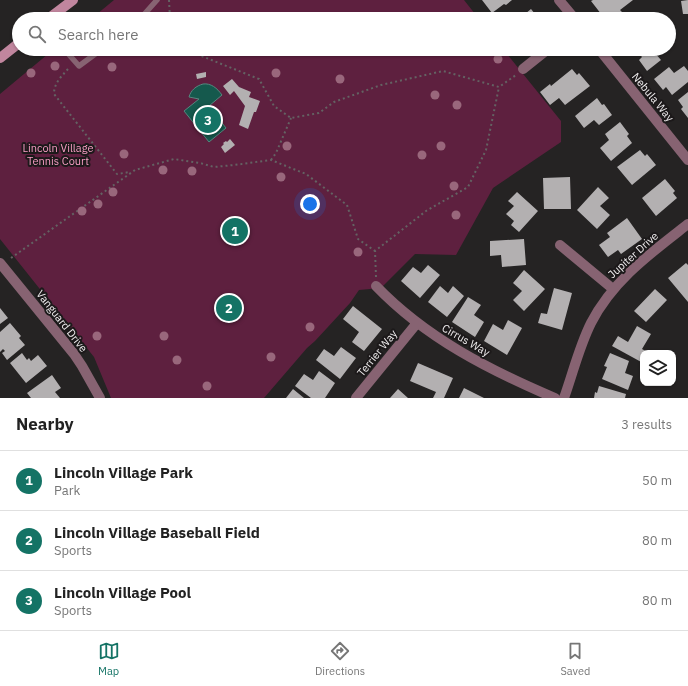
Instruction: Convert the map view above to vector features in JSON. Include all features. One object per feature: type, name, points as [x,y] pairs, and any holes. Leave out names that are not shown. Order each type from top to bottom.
[{"type":"street","points":[[57,12],[72,0]]},
{"type":"street","points":[[559,0],[569,12]]},
{"type":"street","points":[[0,58],[12,49]]},
{"type":"street","points":[[524,70],[540,56]]},
{"type":"street","name":"Nebula Way","points":[[605,56],[688,160]]},
{"type":"street","name":"Jupiter Drive","points":[[564,398],[591,323],[605,300],[630,270],[688,224]]},
{"type":"street","points":[[560,245],[613,289]]},
{"type":"street","name":"Vanguard Drive","points":[[1,265],[74,354],[100,398]]},
{"type":"street","name":"Cirrus Way","points":[[376,286],[405,314],[442,341],[506,376],[555,398]]},
{"type":"street","name":"Terrier Way","points":[[356,398],[417,323]]},
{"type":"lane","points":[[146,12],[157,0]]},
{"type":"lane","points":[[70,56],[79,66],[93,56]]},
{"type":"path","points":[[169,0],[170,12]]},
{"type":"path","points":[[202,56],[259,79],[274,106],[291,118],[319,113],[334,102],[381,85],[444,71],[500,86]]},
{"type":"path","points":[[68,69],[57,82],[54,89],[54,94],[117,174],[131,172]]},
{"type":"path","points":[[375,251],[426,211],[468,187],[486,150],[500,86],[524,70]]},
{"type":"path","points":[[271,160],[276,153],[291,118]]},
{"type":"path","points":[[1,265],[134,170],[174,159],[214,167],[271,160],[306,174],[347,205],[358,239],[375,251]]},
{"type":"path","points":[[375,251],[376,286]]},
{"type":"green space","points":[[114,0],[464,0],[473,12],[99,12]]},
{"type":"green space","name":"Lincoln Village Tennis Court","points":[[46,56],[509,56],[561,121],[561,142],[493,188],[456,255],[415,254],[381,288],[359,290],[350,303],[307,348],[264,398],[111,398],[94,357],[0,239],[0,94]]},
{"type":"shaded area","points":[[203,84],[214,86],[222,95],[209,106],[226,128],[209,142],[184,111],[199,99],[189,97],[194,89]]},
{"type":"building","points":[[482,0],[512,0],[506,5],[504,4],[491,12]]},
{"type":"building","points":[[633,0],[620,10],[622,12],[600,12],[591,1]]},
{"type":"building","points":[[688,0],[688,14],[683,14],[681,1]]},
{"type":"building","points":[[641,56],[658,56],[661,60],[647,71],[639,60],[642,57]]},
{"type":"building","points":[[684,66],[688,71],[688,82],[672,95],[666,87],[663,90],[654,79],[669,67],[674,73]]},
{"type":"building","points":[[572,69],[577,75],[579,73],[590,86],[565,105],[559,98],[550,105],[540,92],[550,84],[551,86]]},
{"type":"building","points":[[206,72],[206,77],[197,79],[196,74]]},
{"type":"building","points":[[232,79],[239,87],[251,92],[249,97],[260,101],[248,129],[239,125],[245,106],[234,91],[230,95],[223,86]]},
{"type":"building","points":[[688,92],[688,118],[681,109],[683,107],[678,100]]},
{"type":"building","points":[[597,98],[602,105],[604,104],[612,115],[599,125],[594,120],[584,128],[575,116]]},
{"type":"building","points":[[620,122],[629,134],[627,136],[632,143],[611,161],[600,148],[609,140],[605,134]]},
{"type":"building","points":[[230,139],[235,145],[225,153],[221,147],[224,144],[223,143]]},
{"type":"building","points":[[640,150],[645,156],[647,154],[656,165],[632,185],[617,167]]},
{"type":"building","points":[[570,177],[571,209],[544,209],[543,178]]},
{"type":"building","points":[[665,179],[675,191],[673,193],[677,198],[656,216],[642,198]]},
{"type":"building","points":[[598,187],[609,198],[600,206],[610,215],[597,229],[577,210]]},
{"type":"building","points":[[517,192],[538,211],[519,232],[511,225],[514,221],[506,214],[514,206],[508,201]]},
{"type":"building","points":[[627,218],[642,239],[621,254],[618,250],[608,257],[599,245],[610,237],[607,233]]},
{"type":"building","points":[[524,239],[526,265],[502,267],[501,255],[490,256],[490,241]]},
{"type":"building","points":[[686,263],[688,265],[688,302],[668,278]]},
{"type":"building","points":[[428,265],[440,275],[420,298],[401,281],[413,267],[421,273]]},
{"type":"building","points":[[524,270],[545,289],[524,311],[513,300],[522,291],[513,283]]},
{"type":"building","points":[[440,286],[448,293],[453,286],[464,296],[447,317],[428,302]]},
{"type":"building","points":[[554,288],[572,293],[562,330],[538,323],[541,313],[547,314]]},
{"type":"building","points":[[655,289],[667,300],[646,322],[634,311]]},
{"type":"building","points":[[468,297],[481,305],[474,315],[484,322],[475,337],[452,322]]},
{"type":"building","points":[[353,306],[382,329],[364,351],[352,342],[359,332],[343,319]]},
{"type":"building","points":[[0,308],[8,318],[0,324]]},
{"type":"building","points":[[508,320],[522,328],[507,355],[484,341],[493,324],[503,330]]},
{"type":"building","points":[[10,323],[21,336],[19,338],[25,345],[7,360],[2,353],[5,351],[3,349],[0,352],[0,332]]},
{"type":"building","points":[[637,326],[651,334],[642,349],[644,350],[640,350],[640,361],[612,346],[618,336],[628,342]]},
{"type":"building","points":[[341,347],[356,358],[340,379],[316,360],[324,349],[334,356]]},
{"type":"building","points":[[22,353],[27,360],[29,358],[31,361],[38,355],[47,366],[26,383],[10,363]]},
{"type":"building","points":[[610,353],[629,361],[625,373],[633,376],[628,390],[602,379],[607,367],[604,366]]},
{"type":"building","points":[[418,363],[453,378],[444,398],[433,398],[436,392],[410,381]]},
{"type":"building","points":[[319,371],[335,383],[325,398],[311,398],[295,386],[304,374],[313,380]]},
{"type":"building","points":[[52,375],[61,388],[55,392],[60,398],[31,398],[27,393]]},
{"type":"building","points":[[599,386],[626,394],[625,398],[594,398],[595,392],[597,393]]},
{"type":"building","points":[[464,388],[484,398],[459,398]]},
{"type":"building","points":[[293,389],[304,398],[286,398]]},
{"type":"building","points":[[398,389],[408,398],[390,398]]},
{"type":"place","name":"Lincoln Village Pool","points":[[208,120]]},
{"type":"place","name":"Lincoln Village Park","points":[[235,231]]},
{"type":"place","name":"Lincoln Village Baseball Field","points":[[229,308]]}]
